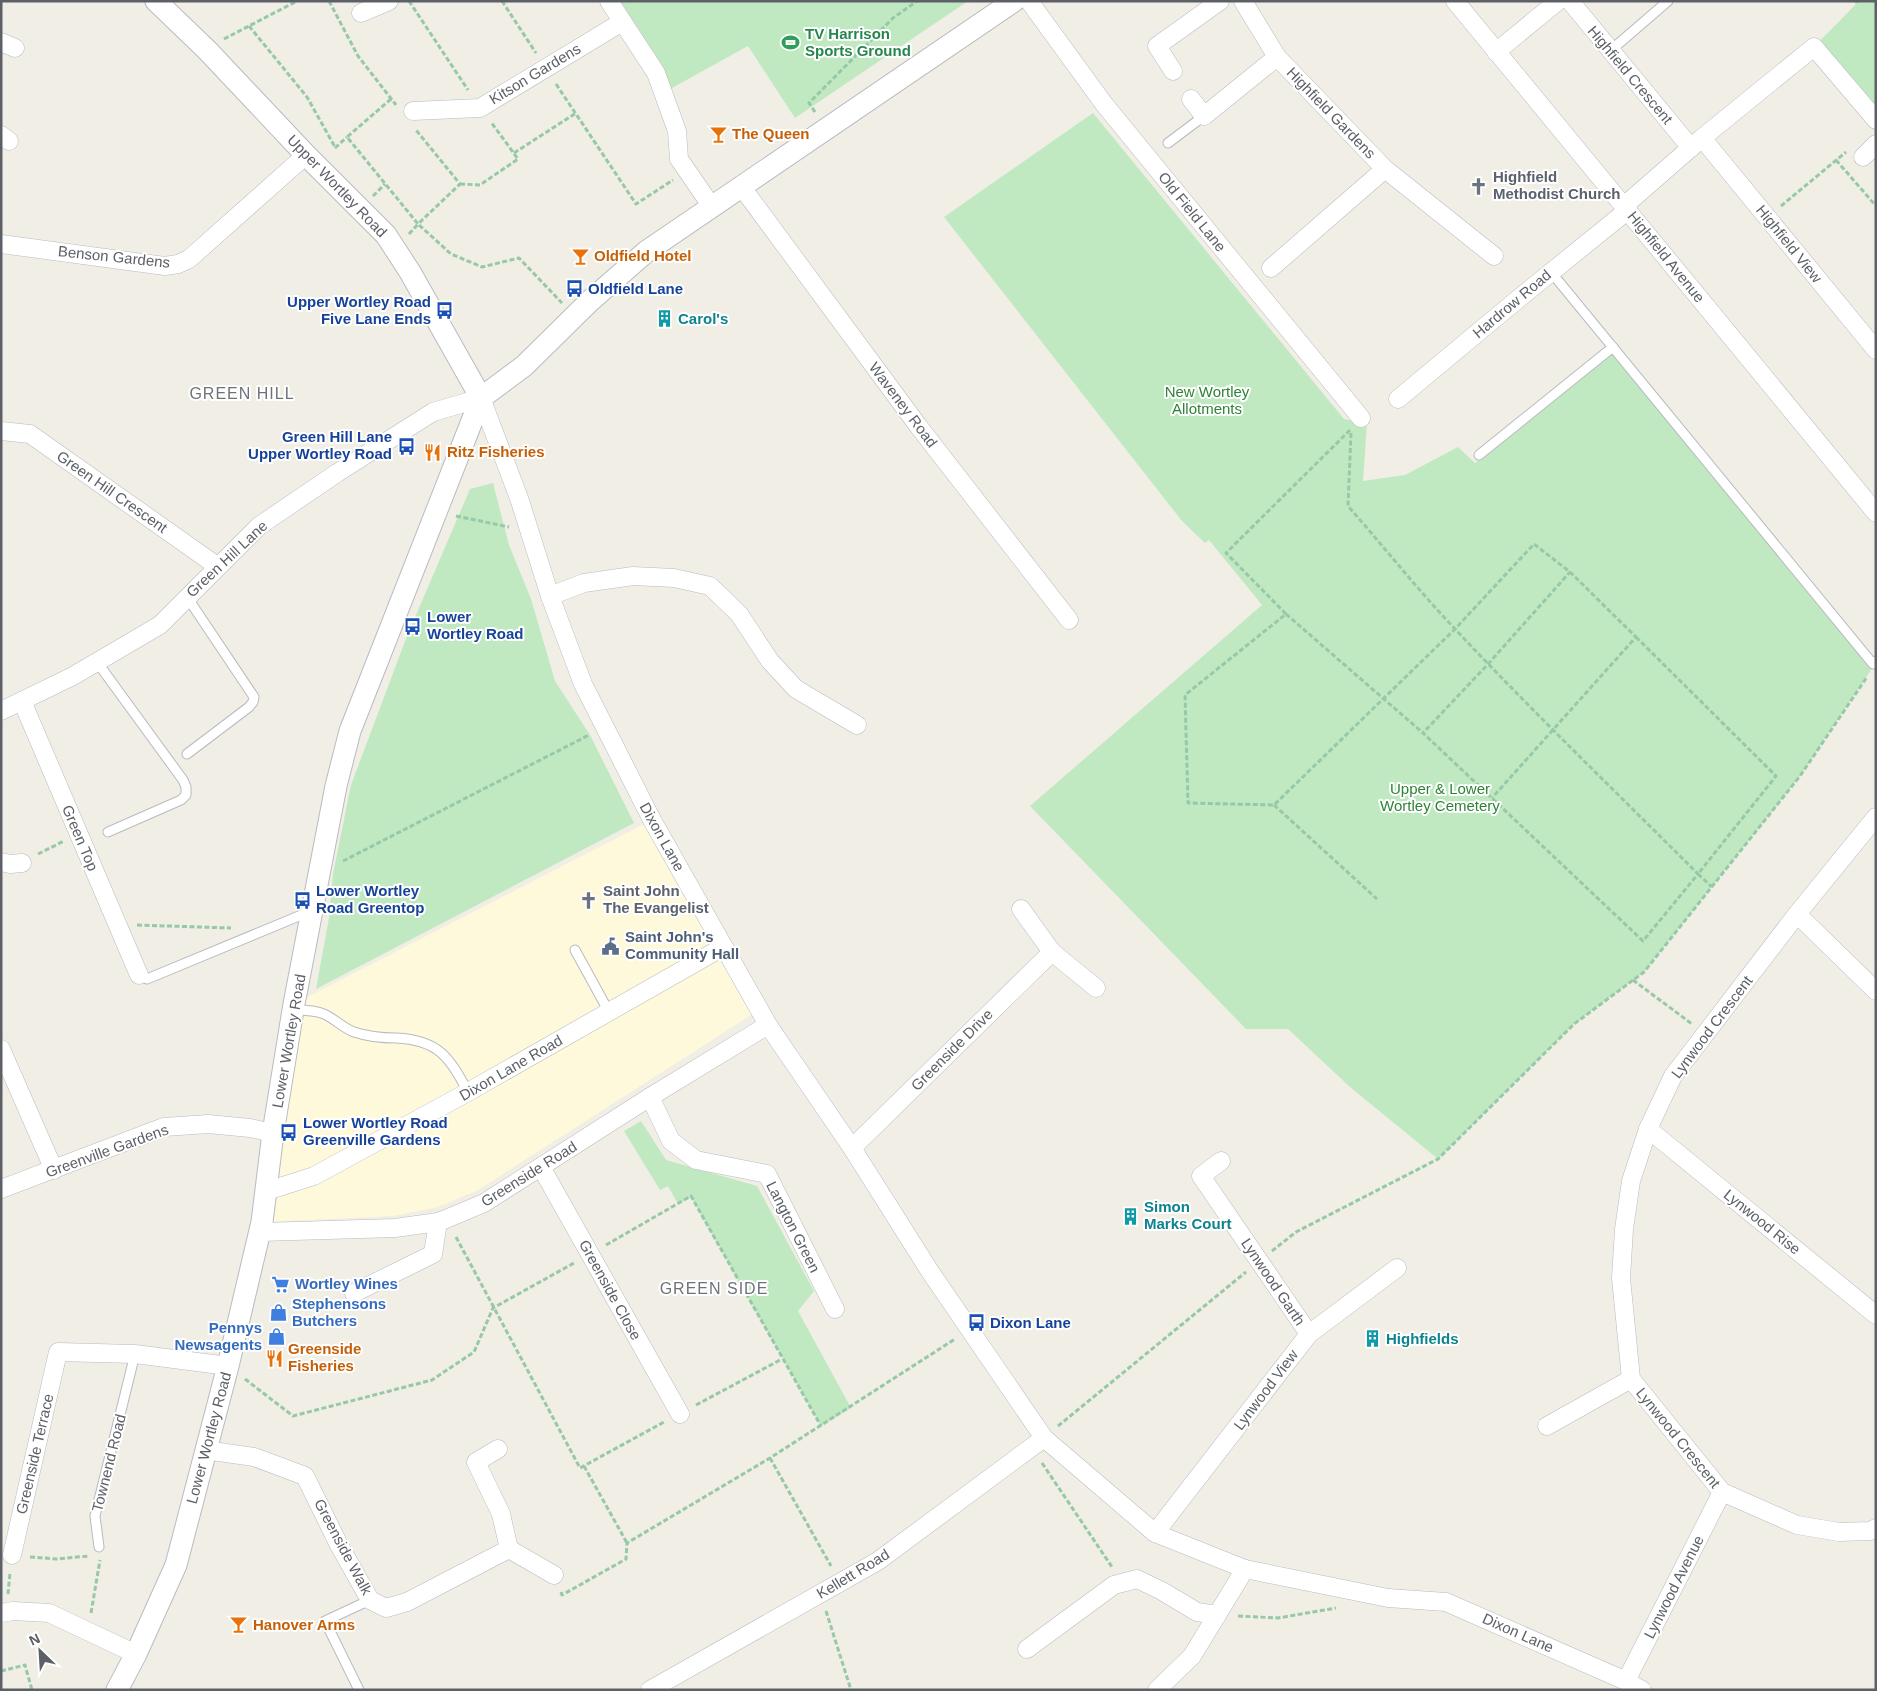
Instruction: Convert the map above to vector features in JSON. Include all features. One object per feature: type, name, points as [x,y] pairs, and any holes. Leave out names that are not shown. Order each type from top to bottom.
[{"type":"street","name":"Upper Wortley Road","points":[[156,1],[207,50],[386,235],[410,272],[481,398]]},
{"type":"street","points":[[361,13],[390,1]]},
{"type":"street","points":[[609,1],[656,73],[677,131],[678,159],[712,206]]},
{"type":"street","points":[[481,398],[524,366],[574,316],[647,251],[1014,1]]},
{"type":"street","name":"Old Field Lane","points":[[1029,1],[1104,104],[1356,424]]},
{"type":"street","points":[[1173,70],[1156,46],[1220,1]]},
{"type":"street","name":"Highfield Gardens","points":[[1243,1],[1277,57],[1385,169],[1494,256]]},
{"type":"street","name":"Highfield Avenue","points":[[1455,1],[1876,513]]},
{"type":"street","points":[[1496,52],[1558,1]]},
{"type":"street","name":"Highfield Crescent","points":[[1570,1],[1610,50],[1697,143]]},
{"type":"street","name":"Kitson Gardens","points":[[408,114],[480,108],[622,22]]},
{"type":"street","name":"Hardrow Road","points":[[1398,400],[1552,272],[1697,143],[1814,47],[1876,120]]},
{"type":"street","name":"Highfield Gardens","points":[[1204,116],[1277,57]]},
{"type":"street","points":[[1191,99],[1204,116]]},
{"type":"street","name":"Highfield View","points":[[1697,143],[1767,218],[1876,350]]},
{"type":"street","points":[[1862,157],[1876,144]]},
{"type":"street","name":"Benson Gardens","points":[[1,244],[165,266],[178,264],[189,259],[306,154]]},
{"type":"street","name":"Highfield Gardens","points":[[1271,268],[1385,169]]},
{"type":"street","name":"Waveney Road","points":[[741,186],[919,427],[1069,620]]},
{"type":"street","name":"Lower Wortley Road","points":[[118,1690],[176,1565],[228,1366],[260,1232],[267,1191],[273,1133],[294,1010],[336,786],[350,731],[481,398]]},
{"type":"street","name":"Dixon Lane","points":[[481,398],[519,498],[550,596],[583,684],[652,820],[768,1025],[852,1148],[926,1265],[970,1330],[1037,1442],[1155,1533],[1245,1569],[1388,1598],[1446,1602],[1626,1681],[1642,1690]]},
{"type":"street","name":"Green Hill Lane","points":[[1,711],[73,676],[160,625],[259,526],[353,463],[433,412],[481,398]]},
{"type":"street","name":"Green Hill Crescent","points":[[1,431],[30,434],[217,566]]},
{"type":"street","points":[[550,596],[584,583],[634,576],[674,578],[710,586],[739,614],[770,661],[796,689],[857,725]]},
{"type":"street","name":"Green Top","points":[[22,701],[139,975]]},
{"type":"street","name":"Lynwood Crescent","points":[[1876,818],[1797,914],[1673,1076],[1648,1129],[1631,1181],[1624,1229],[1621,1278],[1631,1379],[1722,1492],[1797,1525],[1839,1532],[1870,1531],[1876,1528]]},
{"type":"street","points":[[1,862],[10,864],[22,862]]},
{"type":"street","points":[[1021,909],[1052,952],[1096,988]]},
{"type":"street","points":[[1797,914],[1876,991]]},
{"type":"street","name":"Dixon Lane Road","points":[[267,1191],[314,1176],[468,1092],[723,947]]},
{"type":"street","name":"Greenside Drive","points":[[852,1148],[1052,952]]},
{"type":"street","name":"Greenside Road","points":[[260,1232],[395,1228],[442,1221],[484,1203],[650,1097],[768,1025]]},
{"type":"street","points":[[1,1050],[54,1170]]},
{"type":"street","name":"Langton Green","points":[[650,1097],[671,1141],[696,1160],[767,1174],[834,1309]]},
{"type":"street","name":"Greenville Gardens","points":[[1,1189],[164,1127],[208,1124],[250,1128],[273,1133]]},
{"type":"street","name":"Lynwood Rise","points":[[1648,1129],[1876,1314]]},
{"type":"street","name":"Lynwood Garth","points":[[1221,1161],[1201,1176],[1309,1334]]},
{"type":"street","name":"Greenside Close","points":[[541,1167],[680,1414]]},
{"type":"street","points":[[354,1294],[433,1254],[442,1221]]},
{"type":"street","name":"Lynwood View","points":[[1155,1533],[1309,1334],[1397,1268]]},
{"type":"street","name":"Greenside Terrace","points":[[12,1555],[58,1352],[135,1354]]},
{"type":"street","points":[[135,1354],[228,1366]]},
{"type":"street","points":[[1547,1426],[1631,1379]]},
{"type":"street","name":"Kellett Road","points":[[650,1690],[878,1561],[1037,1442]]},
{"type":"street","points":[[498,1449],[476,1462],[501,1514],[509,1549],[554,1574]]},
{"type":"street","name":"Greenside Walk","points":[[205,1450],[254,1458],[305,1476],[339,1545],[370,1600],[386,1608],[407,1602],[509,1549]]},
{"type":"street","name":"Lynwood Avenue","points":[[1626,1681],[1722,1492]]},
{"type":"street","points":[[1157,1690],[1192,1656],[1245,1569]]},
{"type":"street","points":[[1028,1649],[1114,1585],[1130,1581],[1162,1591],[1197,1612],[1217,1615]]},
{"type":"street","points":[[4,1612],[13,1610],[50,1613],[136,1654]]},
{"type":"lane","points":[[1610,50],[1668,1]]},
{"type":"lane","points":[[1168,143],[1204,116]]},
{"type":"lane","points":[[1552,272],[1875,662]]},
{"type":"lane","points":[[1479,455],[1613,347]]},
{"type":"lane","points":[[187,597],[254,697],[249,707],[187,754]]},
{"type":"lane","points":[[97,662],[183,780],[186,787],[186,794],[181,800],[108,832]]},
{"type":"lane","points":[[139,975],[147,979],[312,910]]},
{"type":"lane","points":[[576,950],[609,1012]]},
{"type":"lane","points":[[294,1010],[324,1014],[352,1032],[375,1038],[399,1038],[427,1043],[438,1049],[449,1059],[468,1092]]},
{"type":"lane","name":"Townend Road","points":[[100,1551],[95,1516],[135,1354]]},
{"type":"lane","points":[[359,1690],[325,1621],[370,1600]]},
{"type":"path","points":[[207,50],[297,1]]},
{"type":"path","points":[[329,1],[358,56],[391,99],[408,114],[460,184]]},
{"type":"path","points":[[409,1],[480,108],[518,159],[480,185],[460,184],[418,224]]},
{"type":"path","points":[[502,1],[636,204],[687,171]]},
{"type":"path","points":[[827,128],[808,103],[893,18],[918,1]]},
{"type":"path","points":[[249,26],[307,97],[335,148],[391,99]]},
{"type":"path","points":[[514,153],[576,113]]},
{"type":"path","points":[[348,137],[418,224],[451,254],[482,267],[519,258],[574,316]]},
{"type":"path","points":[[1767,218],[1852,147],[1862,157]]},
{"type":"path","points":[[1836,160],[1876,206]]},
{"type":"path","points":[[1274,805],[1383,698],[1454,628],[1534,544],[1570,572],[1776,776],[1643,941],[1423,732],[1383,698],[1286,614],[1226,553],[1356,424]]},
{"type":"path","points":[[1356,424],[1348,506],[1454,628],[1712,887]]},
{"type":"path","points":[[436,512],[530,532]]},
{"type":"path","points":[[1423,732],[1489,663],[1570,572]]},
{"type":"path","points":[[1286,614],[1185,695],[1188,804],[1274,805],[1377,899]]},
{"type":"path","points":[[1492,798],[1636,637]]},
{"type":"path","points":[[1130,1581],[1037,1442],[1296,1232],[1438,1159],[1574,1024],[1644,972],[1800,776],[1875,662]]},
{"type":"path","points":[[319,872],[605,727]]},
{"type":"path","points":[[22,862],[78,834]]},
{"type":"path","points":[[117,925],[266,930]]},
{"type":"path","points":[[1633,980],[1704,1034]]},
{"type":"path","points":[[228,1366],[293,1416],[432,1380],[474,1352],[493,1308],[691,1196],[820,1426]]},
{"type":"path","points":[[442,1221],[493,1308],[580,1468],[782,1359]]},
{"type":"path","points":[[627,1543],[770,1458],[970,1330]]},
{"type":"path","points":[[770,1458],[840,1582]]},
{"type":"path","points":[[554,1574],[562,1595],[626,1559],[627,1543],[584,1466]]},
{"type":"path","points":[[4,1612],[12,1555],[57,1559],[100,1551],[88,1632]]},
{"type":"path","points":[[820,1594],[850,1690]]},
{"type":"path","points":[[1217,1615],[1278,1618],[1342,1606]]},
{"type":"path","points":[[1,1671],[25,1665],[32,1690]]},
{"type":"shaded area","points":[[652,820],[759,1010],[478,1190],[438,1207],[393,1216],[263,1222],[294,1004]]},
{"type":"green space","points":[[609,1],[968,1],[795,118],[748,46],[663,93]]},
{"type":"green space","points":[[1859,1],[1876,1],[1876,112],[1814,47]]},
{"type":"green space","name":"Upper & Lower Wortley Cemetery","points":[[1093,113],[1344,419],[1367,423],[1363,481],[1405,475],[1458,447],[1475,463],[1613,352],[1871,670],[1800,776],[1644,972],[1574,1024],[1438,1159],[1350,1087],[1288,1029],[1246,1029],[1030,806],[1262,605],[1209,540],[1205,543],[1182,521],[944,217]]},
{"type":"green space","points":[[493,483],[509,545],[531,599],[555,681],[590,735],[634,823],[316,989],[329,918],[333,874],[351,785],[407,636],[470,489]]},
{"type":"green space","points":[[641,1121],[666,1160],[757,1186],[814,1291],[798,1311],[851,1408],[821,1426],[691,1197],[678,1204],[668,1186],[660,1190],[624,1131]]},
{"type":"place","name":"TV Harrison Sports Ground","points":[[791,43]]},
{"type":"place","name":"The Queen","points":[[718,134]]},
{"type":"place","name":"Highfield Methodist Church","points":[[1479,186]]},
{"type":"place","name":"Oldfield Hotel","points":[[580,256]]},
{"type":"place","name":"Oldfield Lane","points":[[574,289]]},
{"type":"place","name":"Upper Wortley Road Five Lane Ends","points":[[445,311]]},
{"type":"place","name":"Carol's","points":[[664,319]]},
{"type":"place","name":"Green Hill Lane Upper Wortley Road","points":[[406,446]]},
{"type":"place","name":"Ritz Fisheries","points":[[433,452]]},
{"type":"place","name":"Lower Wortley Road","points":[[413,626]]},
{"type":"place","name":"Lower Wortley Road Greentop","points":[[302,900]]},
{"type":"place","name":"Saint John The Evangelist","points":[[589,900]]},
{"type":"place","name":"Saint John's Community Hall","points":[[611,946]]},
{"type":"place","name":"Lower Wortley Road Greenville Gardens","points":[[289,1132]]},
{"type":"place","name":"Simon Marks Court","points":[[1130,1216]]},
{"type":"place","name":"Wortley Wines","points":[[281,1284]]},
{"type":"place","name":"Stephensons Butchers","points":[[278,1313]]},
{"type":"place","name":"Dixon Lane","points":[[976,1323]]},
{"type":"place","name":"Pennys Newsagents","points":[[276,1337]]},
{"type":"place","name":"Highfields","points":[[1372,1339]]},
{"type":"place","name":"Greenside Fisheries","points":[[274,1358]]},
{"type":"place","name":"Hanover Arms","points":[[239,1625]]},
{"type":"district","name":"GREEN HILL","points":[[242,393]]},
{"type":"district","name":"GREEN SIDE","points":[[714,1288]]},
{"type":"park label","name":"New Wortley Allotments","points":[[1207,400]]}]
